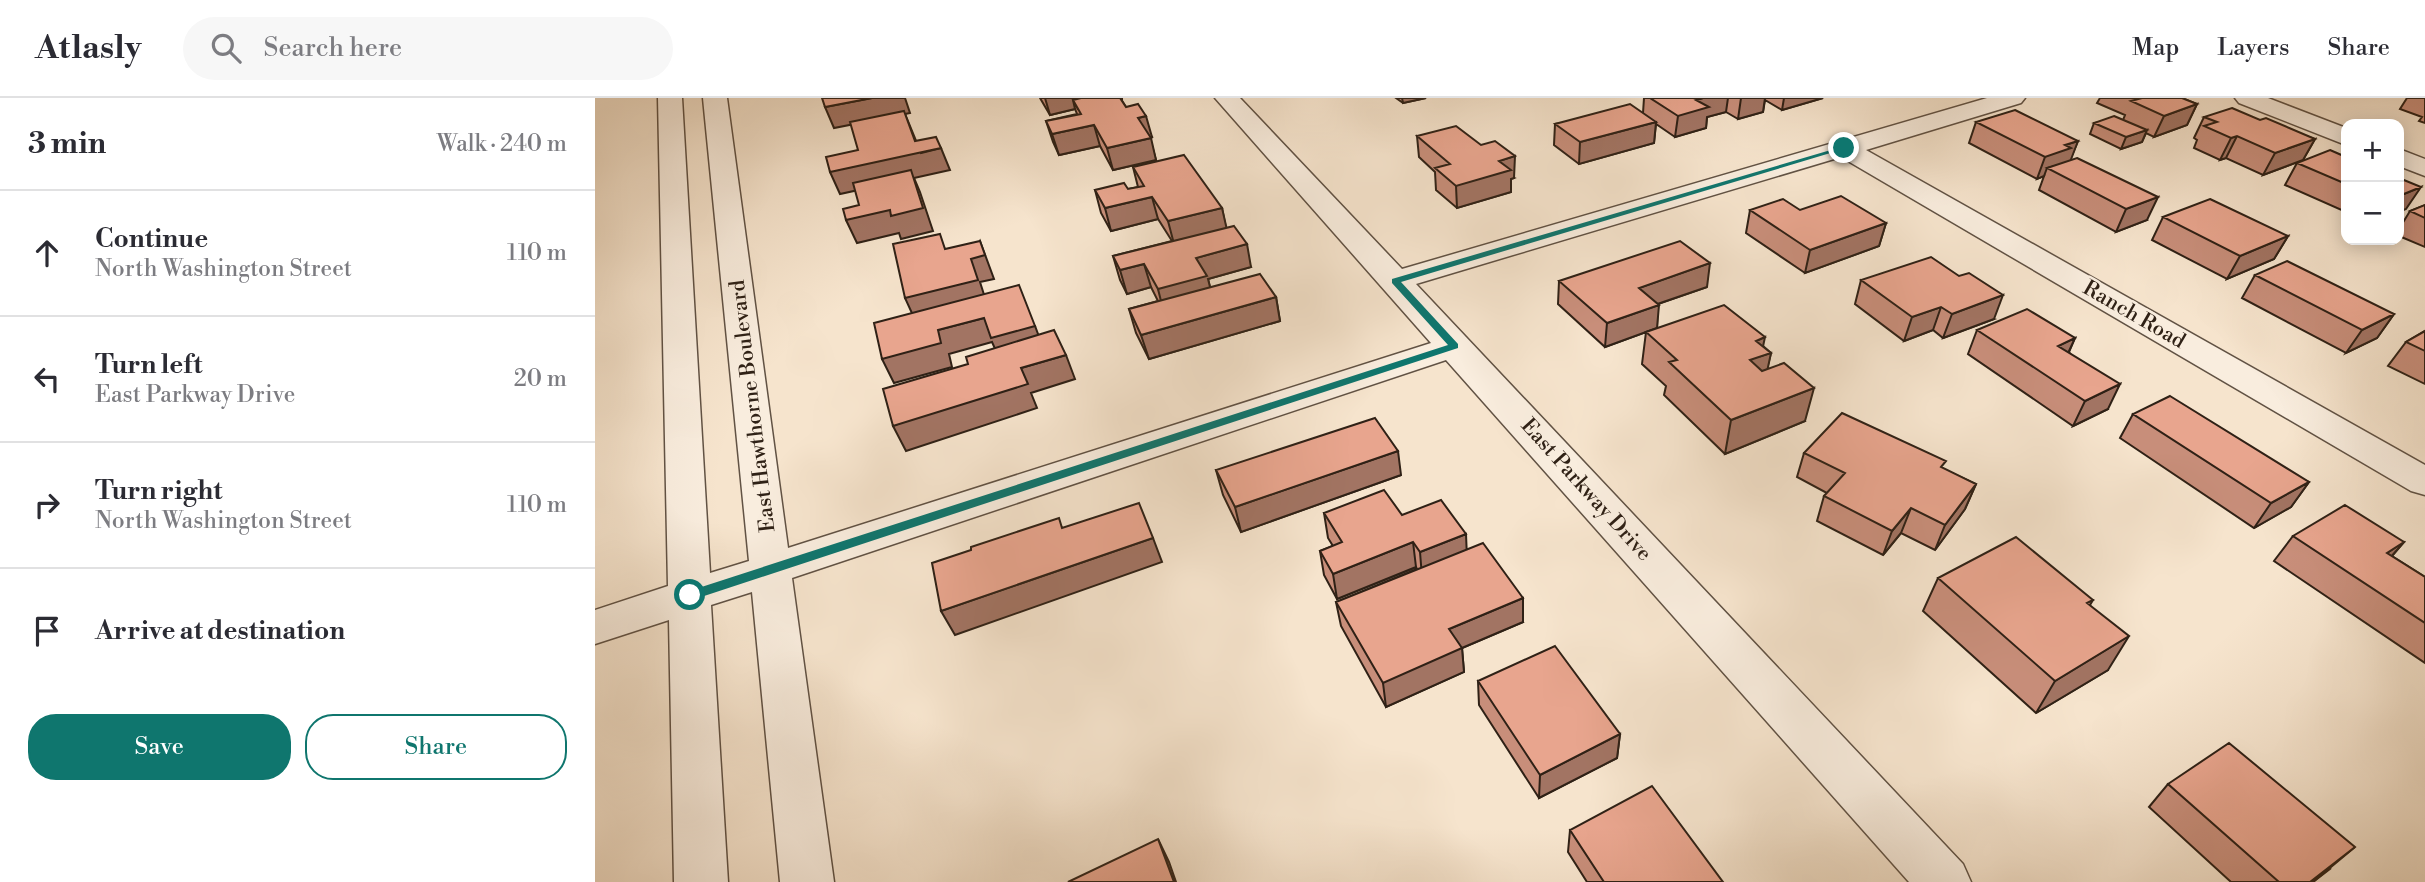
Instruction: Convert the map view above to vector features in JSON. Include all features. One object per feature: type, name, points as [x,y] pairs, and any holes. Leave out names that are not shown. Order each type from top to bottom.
[{"type":"street","points":[[670,98],[701,882]]},
{"type":"street","name":"East Hawthorne Boulevard","points":[[715,98],[807,882]]},
{"type":"street","name":"East Parkway Drive","points":[[1227,98],[1944,882]]},
{"type":"street","points":[[1395,281],[2013,98]]},
{"type":"street","points":[[2247,98],[2341,135]]},
{"type":"street","name":"Ranch Road","points":[[1844,148],[2425,482]]},
{"type":"street","points":[[2404,160],[2425,168]]},
{"type":"street","points":[[595,626],[1454,346]]},
{"type":"building","points":[[822,98],[872,98],[825,107]]},
{"type":"building","points":[[1120,98],[1126,107],[1138,104],[1146,116],[1138,118],[1151,138],[1107,148],[1094,125],[1052,134],[1046,121],[1081,114],[1073,100]]},
{"type":"building","points":[[1650,98],[1703,98],[1696,100],[1709,107],[1678,116]]},
{"type":"building","points":[[2142,98],[2182,98],[2197,104],[2164,116],[2131,101]]},
{"type":"building","points":[[1630,104],[1656,122],[1580,142],[1555,124]]},
{"type":"building","points":[[2232,108],[2260,120],[2266,118],[2315,139],[2275,153],[2237,136],[2231,138],[2204,126],[2217,122],[2204,117]]},
{"type":"building","points":[[2015,110],[2078,141],[2065,145],[2071,148],[2045,157],[1976,122]]},
{"type":"building","points":[[904,111],[915,141],[936,137],[941,148],[830,172],[826,157],[858,150],[850,122]]},
{"type":"building","points":[[2114,116],[2147,130],[2126,137],[2094,123]]},
{"type":"building","points":[[1456,126],[1481,145],[1495,141],[1515,156],[1499,161],[1511,170],[1456,186],[1435,168],[1450,164],[1417,136]]},
{"type":"building","points":[[2330,150],[2341,155],[2341,182],[2297,163]]},
{"type":"building","points":[[1184,155],[1222,208],[1168,221],[1152,197],[1105,208],[1095,190],[1124,183],[1128,189],[1144,186],[1133,167]]},
{"type":"building","points":[[2077,158],[2158,197],[2126,209],[2047,168]]},
{"type":"building","points":[[911,170],[923,208],[891,216],[890,210],[846,220],[843,209],[859,205],[853,183]]},
{"type":"building","points":[[2404,180],[2421,187],[2404,194]]},
{"type":"building","points":[[1841,196],[1886,223],[1810,250],[1750,210],[1783,199],[1800,210]]},
{"type":"building","points":[[2210,199],[2288,236],[2240,256],[2163,217]]},
{"type":"building","points":[[2425,205],[2425,218],[2410,211]]},
{"type":"building","points":[[1234,226],[1247,244],[1196,258],[1207,276],[1158,289],[1144,264],[1120,270],[1113,256]]},
{"type":"building","points":[[940,234],[945,249],[980,241],[985,255],[971,259],[978,280],[905,298],[893,244]]},
{"type":"building","points":[[1680,241],[1710,263],[1639,288],[1659,305],[1607,323],[1559,281]]},
{"type":"building","points":[[1931,257],[1959,276],[1969,273],[2003,295],[1952,314],[1941,307],[1912,317],[1861,280]]},
{"type":"building","points":[[2287,261],[2394,314],[2362,330],[2255,275]]},
{"type":"building","points":[[1260,274],[1276,297],[1141,335],[1129,309]]},
{"type":"building","points":[[1019,285],[1035,326],[991,338],[984,318],[938,330],[941,343],[882,359],[874,323]]},
{"type":"building","points":[[1724,305],[1765,337],[1756,341],[1771,353],[1750,360],[1762,371],[1784,363],[1814,388],[1731,420],[1669,362],[1677,360],[1646,332]]},
{"type":"building","points":[[2027,309],[2075,338],[2058,346],[2120,384],[2085,401],[1977,330]]},
{"type":"building","points":[[1054,330],[1066,355],[1021,368],[1028,384],[893,426],[883,389],[968,364],[966,357]]},
{"type":"building","points":[[2425,331],[2425,351],[2406,342]]},
{"type":"building","points":[[2170,396],[2309,482],[2271,503],[2133,414]]},
{"type":"building","points":[[1842,413],[1946,461],[1941,467],[1976,484],[1945,525],[1911,508],[1892,531],[1824,496],[1845,473],[1804,453]]},
{"type":"building","points":[[1375,418],[1398,451],[1235,507],[1216,470]]},
{"type":"building","points":[[1384,490],[1402,515],[1441,500],[1466,534],[1420,552],[1413,542],[1333,574],[1320,551],[1342,542],[1324,513]]},
{"type":"building","points":[[1139,503],[1153,538],[941,611],[932,563],[1059,518],[1062,528]]},
{"type":"building","points":[[2345,505],[2404,542],[2387,553],[2425,577],[2425,623],[2293,536]]},
{"type":"building","points":[[2016,537],[2093,600],[2087,603],[2129,636],[2055,681],[1938,578]]},
{"type":"building","points":[[1483,543],[1523,598],[1449,629],[1462,648],[1383,683],[1336,602]]},
{"type":"building","points":[[1555,646],[1620,734],[1540,775],[1478,681]]},
{"type":"building","points":[[2229,743],[2355,847],[2310,882],[2279,882],[2168,784]]},
{"type":"building","points":[[1652,786],[1723,882],[1604,882],[1570,830]]},
{"type":"building","points":[[1158,839],[1174,882],[1068,882]]},
{"type":"route","points":[[690,595],[1454,346],[1395,281],[1844,148]]}]
